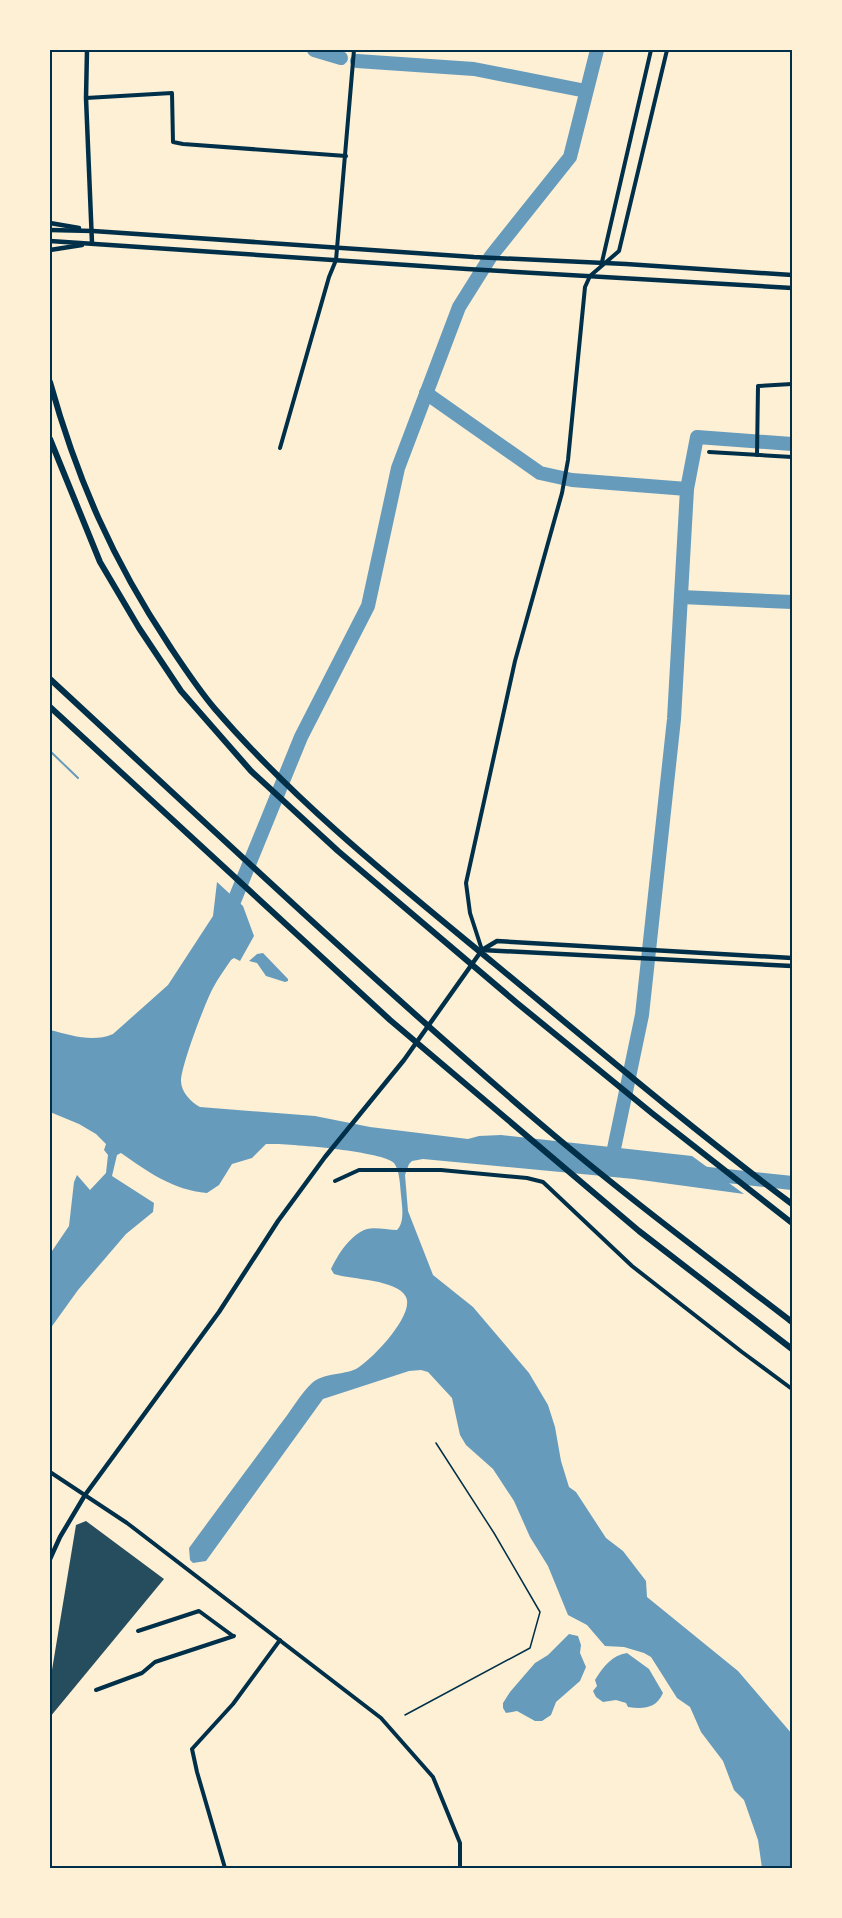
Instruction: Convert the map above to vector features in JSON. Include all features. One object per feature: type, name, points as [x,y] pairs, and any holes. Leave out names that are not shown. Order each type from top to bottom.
[{"type":"highway","points":[[50,382],[63,432],[86,492],[115,554],[145,608],[214,707],[262,759],[332,828],[661,1102],[792,1204]]},
{"type":"highway","points":[[50,440],[100,562],[139,628],[181,691],[251,771],[338,851],[508,996],[792,1223]]},
{"type":"highway","points":[[50,679],[269,882],[537,1121],[653,1215],[792,1322]]},
{"type":"highway","points":[[50,707],[390,1020],[639,1231],[792,1349]]},
{"type":"main road","points":[[87,50],[86,98],[92,243]]},
{"type":"main road","points":[[50,223],[93,231]]},
{"type":"main road","points":[[50,230],[93,231],[474,258],[792,275]]},
{"type":"main road","points":[[50,241],[792,288]]},
{"type":"main road","points":[[50,250],[92,243]]},
{"type":"main road","points":[[50,1559],[85,1495],[219,1312],[278,1221],[325,1157],[404,1060],[482,950],[497,940],[792,958]]},
{"type":"main road","points":[[482,950],[792,966]]},
{"type":"street","points":[[280,448],[329,277],[336,260],[354,50]]},
{"type":"street","points":[[602,264],[651,50]]},
{"type":"street","points":[[482,950],[470,913],[466,883],[515,661],[562,493],[568,460],[585,287],[590,276],[619,251],[667,50]]},
{"type":"street","points":[[86,98],[172,93],[173,142],[346,156]]},
{"type":"street","points":[[757,455],[758,386],[792,384]]},
{"type":"street","points":[[709,452],[792,457]]},
{"type":"street","points":[[335,1181],[359,1170],[441,1170],[527,1178],[543,1182],[632,1266],[792,1389]]},
{"type":"street","points":[[50,1472],[127,1523],[381,1718],[433,1777],[460,1843],[460,1869]]},
{"type":"street","points":[[96,1690],[142,1673],[155,1662],[234,1636],[199,1611],[138,1630]]},
{"type":"street","points":[[225,1869],[192,1749],[233,1704],[280,1640]]},
{"type":"lane","points":[[405,1715],[530,1648],[540,1612],[494,1533],[436,1443]]},
{"type":"water","points":[[217,882],[243,906],[254,936],[240,961],[234,958],[231,960],[215,984],[189,1049],[181,1085],[187,1096],[200,1107],[315,1116],[370,1127],[468,1139],[501,1135],[692,1156],[744,1194],[634,1179],[423,1159],[412,1161],[405,1175],[408,1211],[433,1275],[473,1307],[529,1373],[548,1405],[569,1487],[576,1492],[606,1538],[623,1551],[646,1581],[647,1597],[738,1671],[792,1734],[792,1868],[762,1868],[758,1840],[744,1800],[734,1790],[723,1761],[701,1732],[690,1707],[677,1698],[651,1657],[624,1647],[605,1646],[587,1625],[568,1615],[548,1566],[530,1537],[514,1501],[493,1469],[466,1445],[460,1435],[452,1398],[428,1372],[409,1371],[323,1399],[206,1561],[193,1563],[190,1560],[189,1548],[308,1387],[322,1377],[351,1371],[363,1364],[390,1337],[404,1315],[407,1305],[406,1297],[401,1291],[384,1283],[334,1274],[331,1269],[337,1257],[356,1235],[367,1229],[397,1230],[400,1227],[402,1204],[399,1174],[394,1163],[354,1151],[266,1144],[252,1158],[232,1164],[219,1185],[207,1193],[172,1184],[121,1153],[117,1155],[112,1176],[154,1203],[153,1212],[126,1234],[78,1290],[50,1329],[50,1254],[69,1226],[74,1182],[77,1175],[90,1190],[106,1173],[108,1155],[104,1150],[106,1144],[96,1134],[50,1112],[50,1030],[89,1038],[113,1034],[168,985],[213,916]]},
{"type":"water","points":[[263,953],[288,981],[266,976],[257,963],[249,961],[257,954]]},
{"type":"water","points":[[569,1634],[578,1636],[581,1645],[580,1653],[586,1667],[580,1681],[556,1702],[551,1715],[542,1721],[535,1721],[517,1711],[506,1713],[503,1703],[510,1692],[535,1663],[548,1655]]},
{"type":"water","points":[[627,1653],[649,1669],[663,1693],[653,1705],[634,1708],[616,1700],[603,1702],[596,1697],[593,1691],[597,1686],[595,1680],[605,1666],[617,1656]]},
{"type":"building","points":[[86,1521],[164,1579],[50,1717],[50,1682],[76,1525]]},
{"type":"waterway","points":[[314,50],[341,58]]},
{"type":"waterway","points":[[228,916],[301,737],[368,606],[398,468],[459,307],[491,256],[570,157],[597,50]]},
{"type":"waterway","points":[[357,61],[474,69],[586,91]]},
{"type":"waterway","points":[[426,393],[540,473],[572,480],[687,489],[674,719],[642,1015],[611,1163]]},
{"type":"waterway","points":[[687,489],[697,437],[792,444]]},
{"type":"waterway","points":[[681,597],[792,602]]},
{"type":"waterway","points":[[50,751],[78,778]]},
{"type":"waterway","points":[[699,1173],[792,1183]]}]
